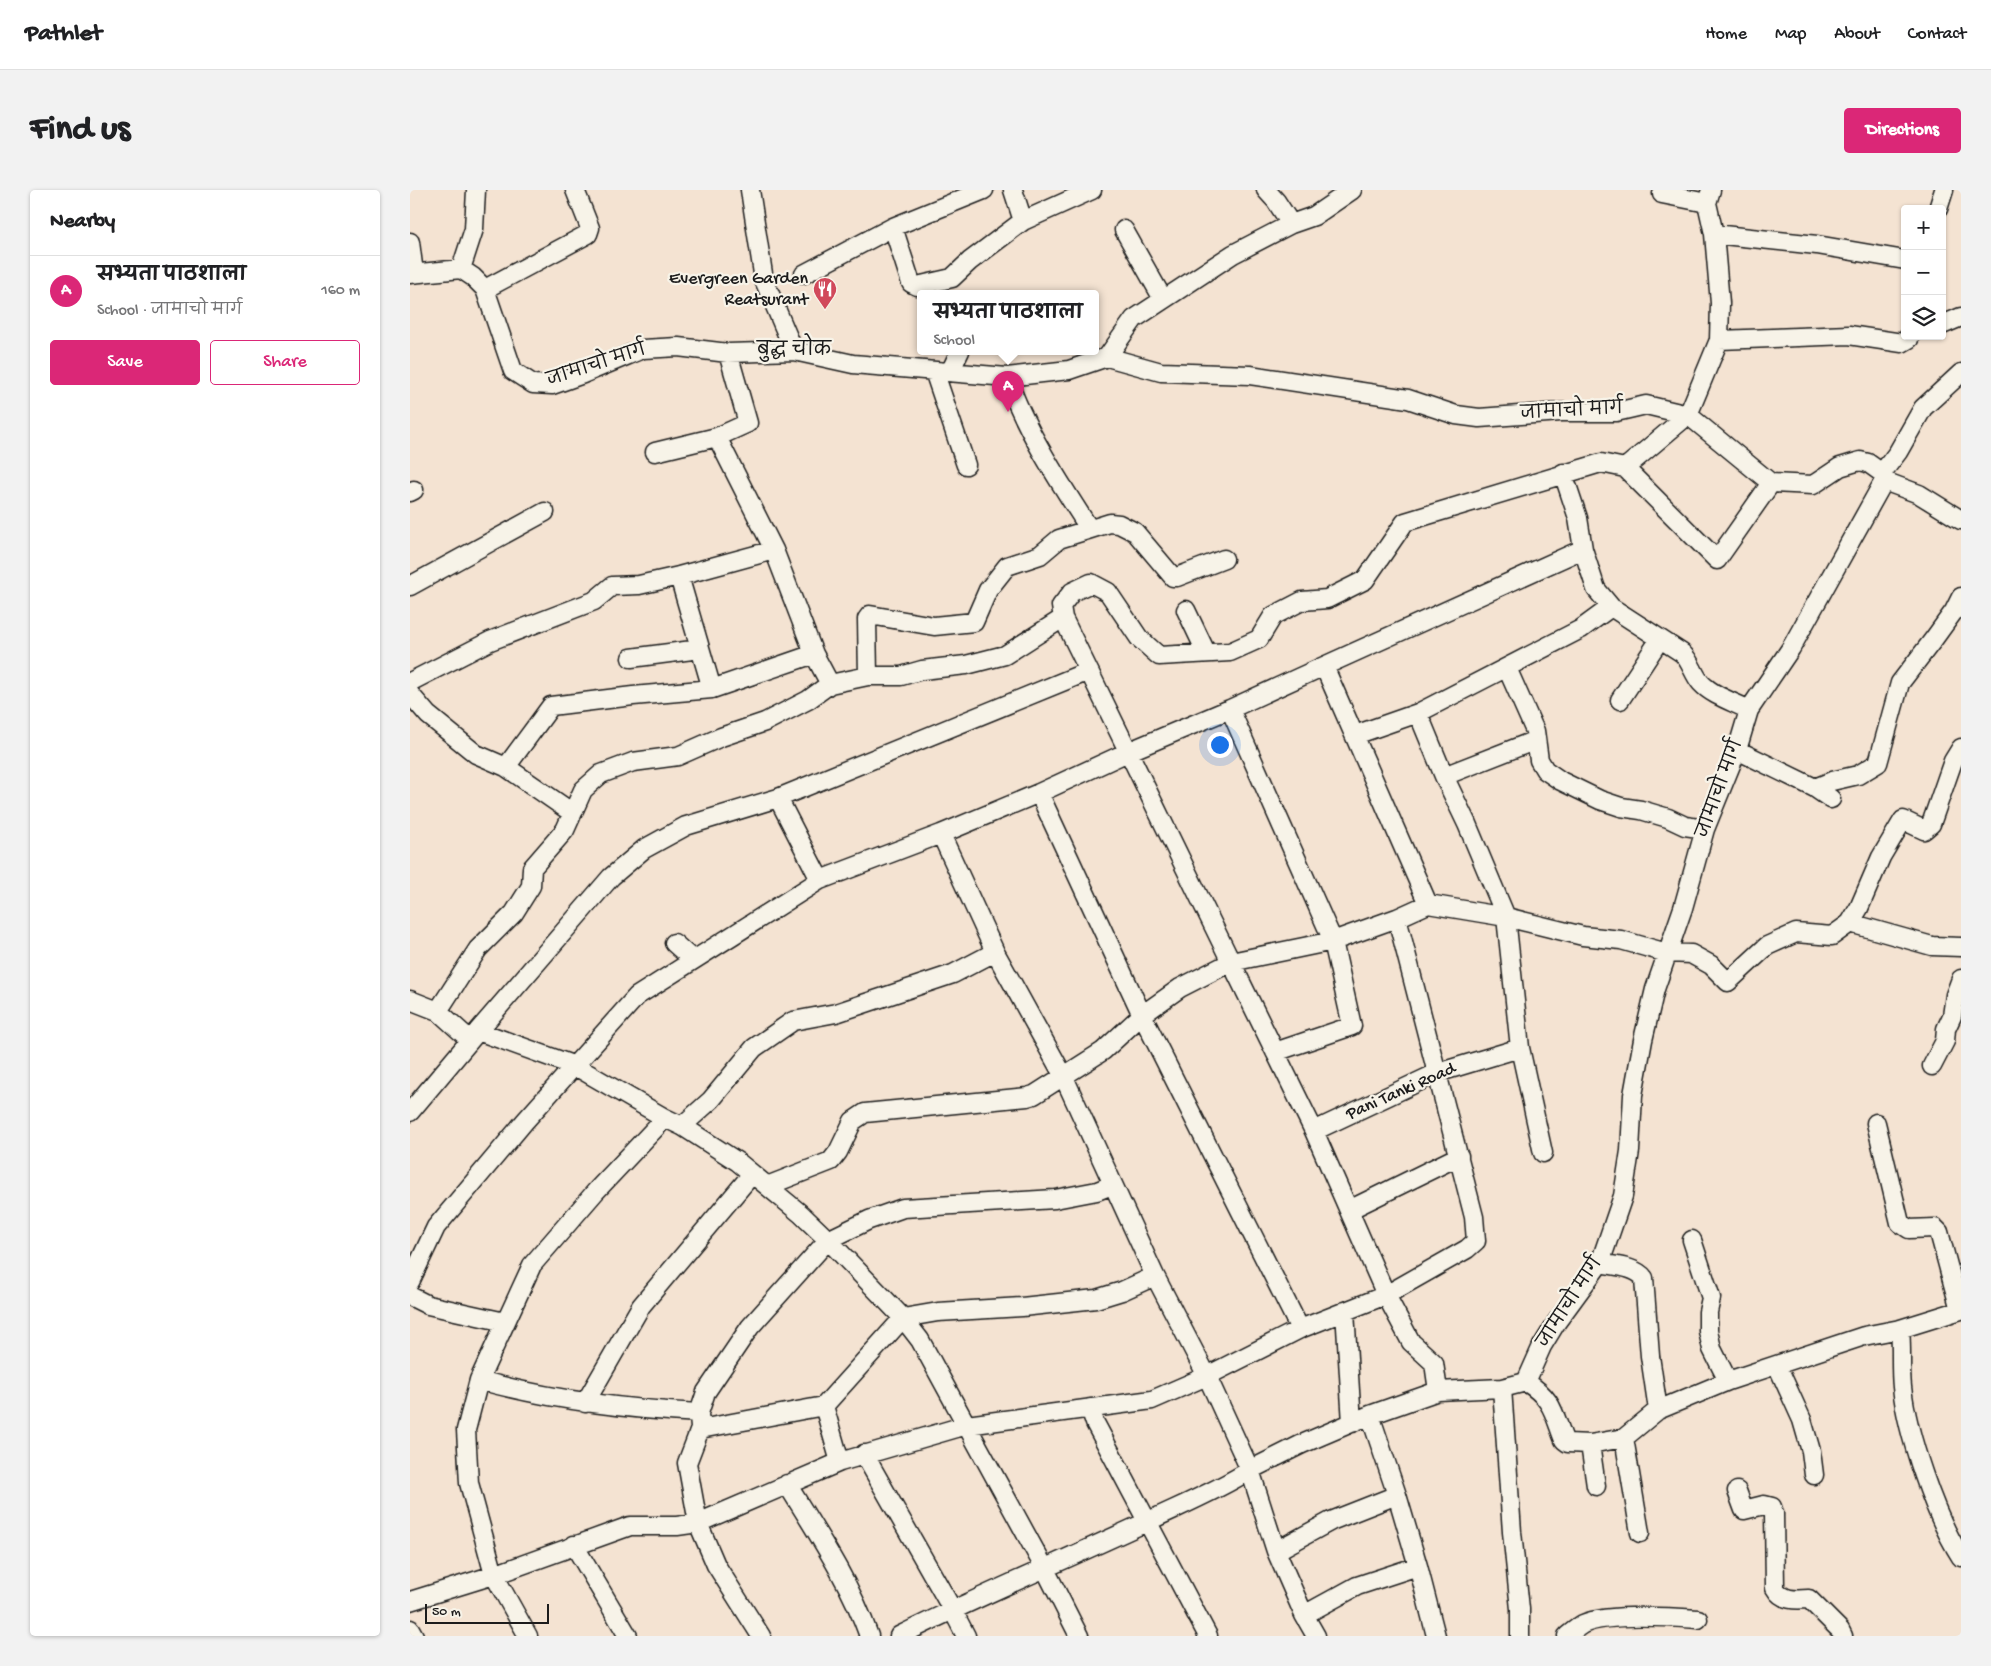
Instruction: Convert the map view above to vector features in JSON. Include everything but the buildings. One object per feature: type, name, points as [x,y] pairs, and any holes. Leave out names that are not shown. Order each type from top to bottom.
[{"type":"street","points":[[461,269],[474,229],[476,190]]},
{"type":"street","points":[[410,242],[412,274],[461,269],[485,289],[588,234],[590,228],[575,190]]},
{"type":"street","points":[[750,190],[764,280],[794,351]]},
{"type":"street","points":[[804,274],[893,227],[984,190]]},
{"type":"street","points":[[1012,190],[1023,221]]},
{"type":"street","points":[[893,227],[911,283],[917,286],[956,286],[970,261],[1023,221],[1092,190]]},
{"type":"street","points":[[1266,190],[1276,201],[1291,224]]},
{"type":"street","points":[[1107,357],[1134,319],[1163,299],[1233,254],[1291,224],[1314,216],[1352,190]]},
{"type":"street","points":[[1939,205],[1944,190]]},
{"type":"street","points":[[1625,468],[1688,415],[1719,340],[1720,303],[1709,197],[1662,194]]},
{"type":"street","points":[[1124,230],[1163,299]]},
{"type":"street","points":[[1714,234],[1817,245],[1901,259]]},
{"type":"street","name":"जामाचो मार्ग","points":[[485,289],[513,372],[533,384],[552,385],[644,349],[678,347],[728,352],[794,351],[853,364],[1007,377],[1069,370],[1107,357],[1161,372],[1250,375],[1408,399],[1456,415],[1479,418],[1561,412],[1616,412],[1646,405],[1688,415],[1771,483]]},
{"type":"street","points":[[1946,323],[1961,317]]},
{"type":"street","points":[[1719,340],[1849,335],[1902,343],[1906,340]]},
{"type":"street","points":[[655,452],[717,437],[748,423],[728,352]]},
{"type":"street","points":[[956,355],[942,371],[966,465]]},
{"type":"street","name":"जामाचो मार्ग","points":[[1526,1382],[1542,1346],[1556,1323],[1600,1263],[1622,1196],[1630,1151],[1634,1086],[1649,1014],[1683,908],[1705,829],[1737,750],[1749,710],[1791,648],[1883,477],[1923,408],[1961,373]]},
{"type":"street","points":[[1007,377],[1015,401],[1068,495],[1089,528]]},
{"type":"street","points":[[717,437],[774,550],[814,654],[830,684]]},
{"type":"street","points":[[1438,1390],[1434,1363],[1411,1342],[1386,1295],[1314,1132],[1130,751],[1063,618],[1061,606],[1072,592],[1092,583],[1108,592],[1139,638],[1159,656],[1230,652],[1259,638],[1273,616],[1302,601],[1327,599],[1365,580],[1405,522],[1601,463],[1625,468],[1717,560],[1771,483],[1813,486],[1840,467],[1860,461],[1868,463],[1883,477],[1919,494],[1961,520]]},
{"type":"street","points":[[1563,474],[1578,518],[1583,549],[1596,589],[1612,607],[1687,658],[1699,681],[1706,688],[1749,710]]},
{"type":"street","points":[[410,586],[545,512]]},
{"type":"street","points":[[868,676],[867,619],[870,615],[934,626],[974,622],[988,590],[1007,566],[1040,555],[1058,539],[1089,528],[1110,523],[1127,527],[1147,544],[1173,577],[1224,559]]},
{"type":"street","points":[[410,1282],[436,1227],[525,1121],[637,996],[820,880],[941,834],[1039,793],[1130,751],[1230,709],[1583,549]]},
{"type":"street","points":[[410,682],[490,641],[594,601],[612,586],[639,585],[774,550]]},
{"type":"street","points":[[679,576],[712,689]]},
{"type":"street","points":[[1815,788],[1832,781],[1858,776],[1878,763],[1900,683],[1954,611],[1961,597]]},
{"type":"street","points":[[1355,735],[1418,713],[1581,629],[1612,607]]},
{"type":"street","points":[[1186,610],[1206,652]]},
{"type":"street","points":[[438,1010],[478,949],[514,914],[531,886],[532,868],[565,830],[571,812],[583,790],[602,774],[633,762],[678,756],[721,737],[766,722],[808,700],[830,684],[868,676],[901,676],[922,670],[966,666],[1005,655],[1063,618]]},
{"type":"street","points":[[1620,700],[1660,639]]},
{"type":"street","points":[[631,658],[700,649]]},
{"type":"street","points":[[506,767],[551,706],[712,689],[814,654]]},
{"type":"street","points":[[1324,666],[1428,904]]},
{"type":"street","points":[[1507,668],[1535,731],[1539,760],[1544,770],[1561,781],[1600,800],[1668,818],[1685,826],[1705,829]]},
{"type":"street","points":[[410,1112],[611,877],[644,850],[686,826],[778,798],[1089,670]]},
{"type":"street","points":[[410,694],[428,715],[476,754],[506,767],[571,812]]},
{"type":"street","points":[[1230,709],[1333,941],[1352,1026],[1275,1052]]},
{"type":"street","points":[[1418,713],[1506,917],[1520,1048],[1543,1153]]},
{"type":"street","points":[[1444,776],[1536,740]]},
{"type":"street","points":[[767,1186],[830,1161],[838,1152],[853,1121],[864,1113],[1034,1095],[1103,1051],[1142,1015],[1180,988],[1231,962],[1333,941],[1398,918],[1428,904],[1506,917],[1583,936],[1620,940],[1667,953],[1691,954],[1711,965],[1728,982],[1766,946],[1796,933],[1832,936],[1850,923],[1859,908],[1881,857],[1902,820],[1924,830],[1931,824],[1954,761],[1961,748]]},
{"type":"street","points":[[1737,750],[1815,788],[1831,800]]},
{"type":"street","points":[[1039,793],[1142,1015],[1300,1329]]},
{"type":"street","points":[[778,798],[820,880]]},
{"type":"street","points":[[941,834],[995,952],[1063,1075],[1155,1276],[1207,1376],[1250,1470],[1276,1551],[1304,1615],[1316,1636]]},
{"type":"street","points":[[410,1601],[494,1575],[630,1526],[677,1526],[698,1523],[840,1462],[967,1425],[1152,1400],[1207,1376],[1300,1329],[1386,1295],[1466,1249],[1476,1241],[1474,1217],[1398,918]]},
{"type":"street","points":[[1850,923],[1932,946],[1961,947]]},
{"type":"street","points":[[674,943],[694,960]]},
{"type":"street","points":[[682,1126],[711,1100],[754,1048],[793,1021],[836,1013],[953,974],[995,952]]},
{"type":"street","points":[[1932,1066],[1952,1016],[1955,995],[1961,979]]},
{"type":"street","points":[[410,1000],[438,1010],[474,1036],[575,1066],[682,1126],[717,1148],[752,1174],[828,1240],[903,1318],[920,1340],[1045,1569],[1079,1636]]},
{"type":"street","name":"Pani Tanki Road","points":[[1314,1132],[1437,1073],[1520,1048]]},
{"type":"street","points":[[528,1636],[494,1575],[469,1483],[466,1430],[479,1380],[532,1265],[596,1191],[665,1118]]},
{"type":"street","points":[[898,1636],[952,1609],[1045,1569],[1148,1521],[1234,1480],[1302,1444],[1370,1415],[1438,1390],[1502,1388],[1526,1382],[1540,1391],[1548,1400],[1564,1440],[1568,1443],[1590,1444],[1624,1438],[1658,1410],[1728,1382],[1864,1336],[1900,1329],[1960,1310],[1939,1232],[1935,1228],[1909,1229],[1900,1223],[1876,1123]]},
{"type":"street","points":[[1349,1210],[1459,1156]]},
{"type":"street","points":[[586,1403],[641,1306],[752,1174]]},
{"type":"street","points":[[762,1636],[716,1565],[698,1523],[687,1463],[700,1421],[706,1392],[750,1327],[828,1240],[868,1220],[903,1208],[1055,1199],[1097,1190],[1112,1184]]},
{"type":"street","points":[[1692,1240],[1711,1298],[1708,1312],[1708,1331],[1712,1349],[1728,1382]]},
{"type":"street","points":[[1600,1263],[1634,1270],[1644,1278],[1650,1356],[1658,1410]]},
{"type":"street","points":[[479,1380],[521,1392],[586,1403],[645,1410],[700,1421],[824,1406],[903,1318],[938,1312],[1022,1307],[1096,1299],[1122,1291],[1155,1276]]},
{"type":"street","points":[[410,1296],[428,1305],[505,1322]]},
{"type":"street","points":[[1344,1311],[1352,1423]]},
{"type":"street","points":[[1900,1329],[1902,1386],[1916,1447],[1929,1488],[1954,1546],[1961,1557]]},
{"type":"street","points":[[1777,1365],[1802,1420],[1811,1451],[1814,1475]]},
{"type":"street","points":[[1502,1388],[1512,1532],[1520,1609],[1520,1636]]},
{"type":"street","points":[[824,1406],[840,1462]]},
{"type":"street","points":[[1090,1408],[1095,1422],[1208,1636]]},
{"type":"street","points":[[1370,1415],[1397,1495],[1436,1636]]},
{"type":"street","points":[[1624,1438],[1640,1533]]},
{"type":"street","points":[[1590,1444],[1596,1486]]},
{"type":"street","points":[[864,1454],[966,1636]]},
{"type":"street","points":[[787,1484],[837,1568],[860,1613],[868,1636]]},
{"type":"street","points":[[1737,1491],[1744,1510],[1764,1505],[1772,1506],[1774,1513],[1774,1588],[1779,1595],[1793,1600],[1808,1600],[1840,1630],[1843,1636]]},
{"type":"street","points":[[1276,1551],[1331,1522],[1397,1495]]},
{"type":"street","points":[[574,1545],[628,1636]]},
{"type":"street","points":[[1304,1615],[1357,1586],[1418,1566]]},
{"type":"street","points":[[1567,1636],[1584,1624],[1612,1618],[1669,1617],[1698,1619]]},
{"type":"street","points":[[410,1629],[414,1636]]},
{"type":"place","name":"Evergreen Garden Reatsurant","points":[[825,310]]},
{"type":"place","name":"सभ्यता पाठशाला","points":[[1008,412]]},
{"type":"district","name":"बुद्ध चोक","points":[[794,351]]}]
